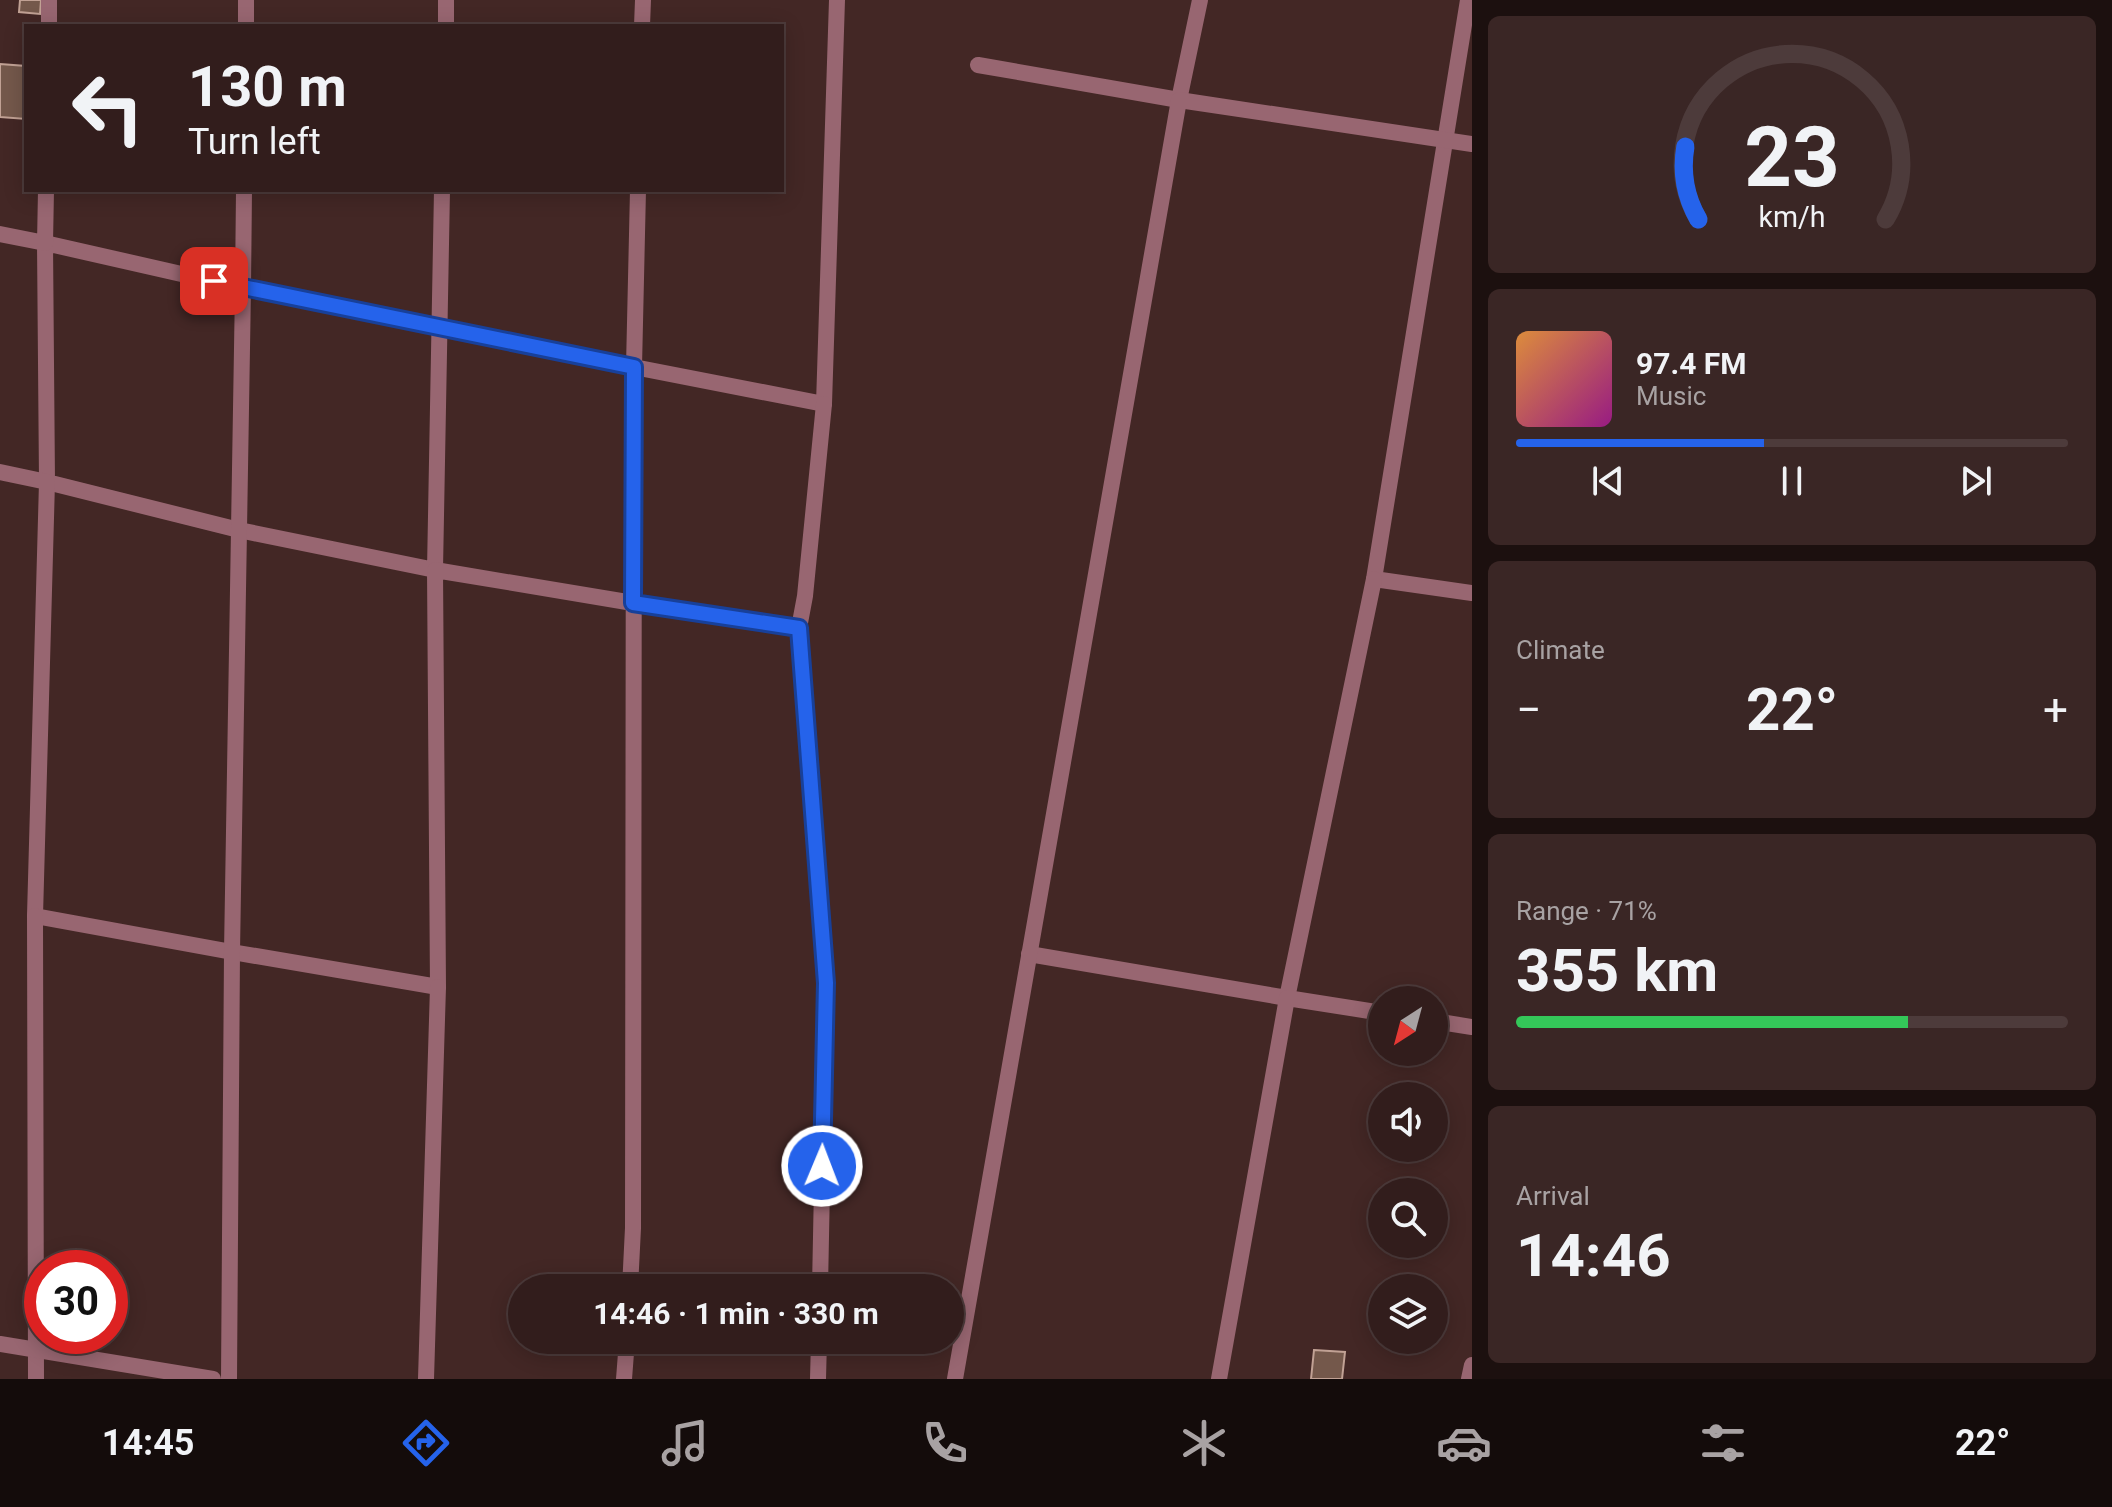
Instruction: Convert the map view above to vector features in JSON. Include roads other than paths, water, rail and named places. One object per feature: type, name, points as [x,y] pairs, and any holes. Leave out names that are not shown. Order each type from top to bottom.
[{"type":"street","points":[[49,0],[49,24]]},
{"type":"street","points":[[246,0],[246,24]]},
{"type":"street","points":[[446,0],[446,24]]},
{"type":"street","points":[[642,24],[643,0]]},
{"type":"street","points":[[820,1274],[826,983],[799,628],[805,596],[824,404],[837,0]]},
{"type":"street","points":[[955,1379],[1179,100],[1200,0]]},
{"type":"street","points":[[1219,1379],[1287,998],[1374,579],[1468,0]]},
{"type":"street","points":[[978,65],[1179,100],[1472,144]]},
{"type":"street","points":[[37,1250],[35,916],[47,482],[46,192]]},
{"type":"street","points":[[229,1379],[244,192]]},
{"type":"street","points":[[426,1379],[438,987],[435,570],[442,192]]},
{"type":"street","points":[[631,1274],[634,367],[638,192]]},
{"type":"street","points":[[0,234],[243,288],[824,404]]},
{"type":"street","points":[[0,472],[239,530],[435,570],[799,628]]},
{"type":"street","points":[[1374,579],[1472,593]]},
{"type":"street","points":[[35,916],[438,987]]},
{"type":"street","points":[[1029,954],[1368,1011]]},
{"type":"street","points":[[1448,1023],[1472,1027]]},
{"type":"street","points":[[0,1344],[24,1347]]},
{"type":"street","points":[[36,1379],[37,1354]]},
{"type":"street","points":[[66,1354],[213,1379]]},
{"type":"street","points":[[624,1379],[626,1354]]},
{"type":"street","points":[[818,1379],[819,1354]]},
{"type":"street","points":[[1469,1379],[1472,1365]]}]
